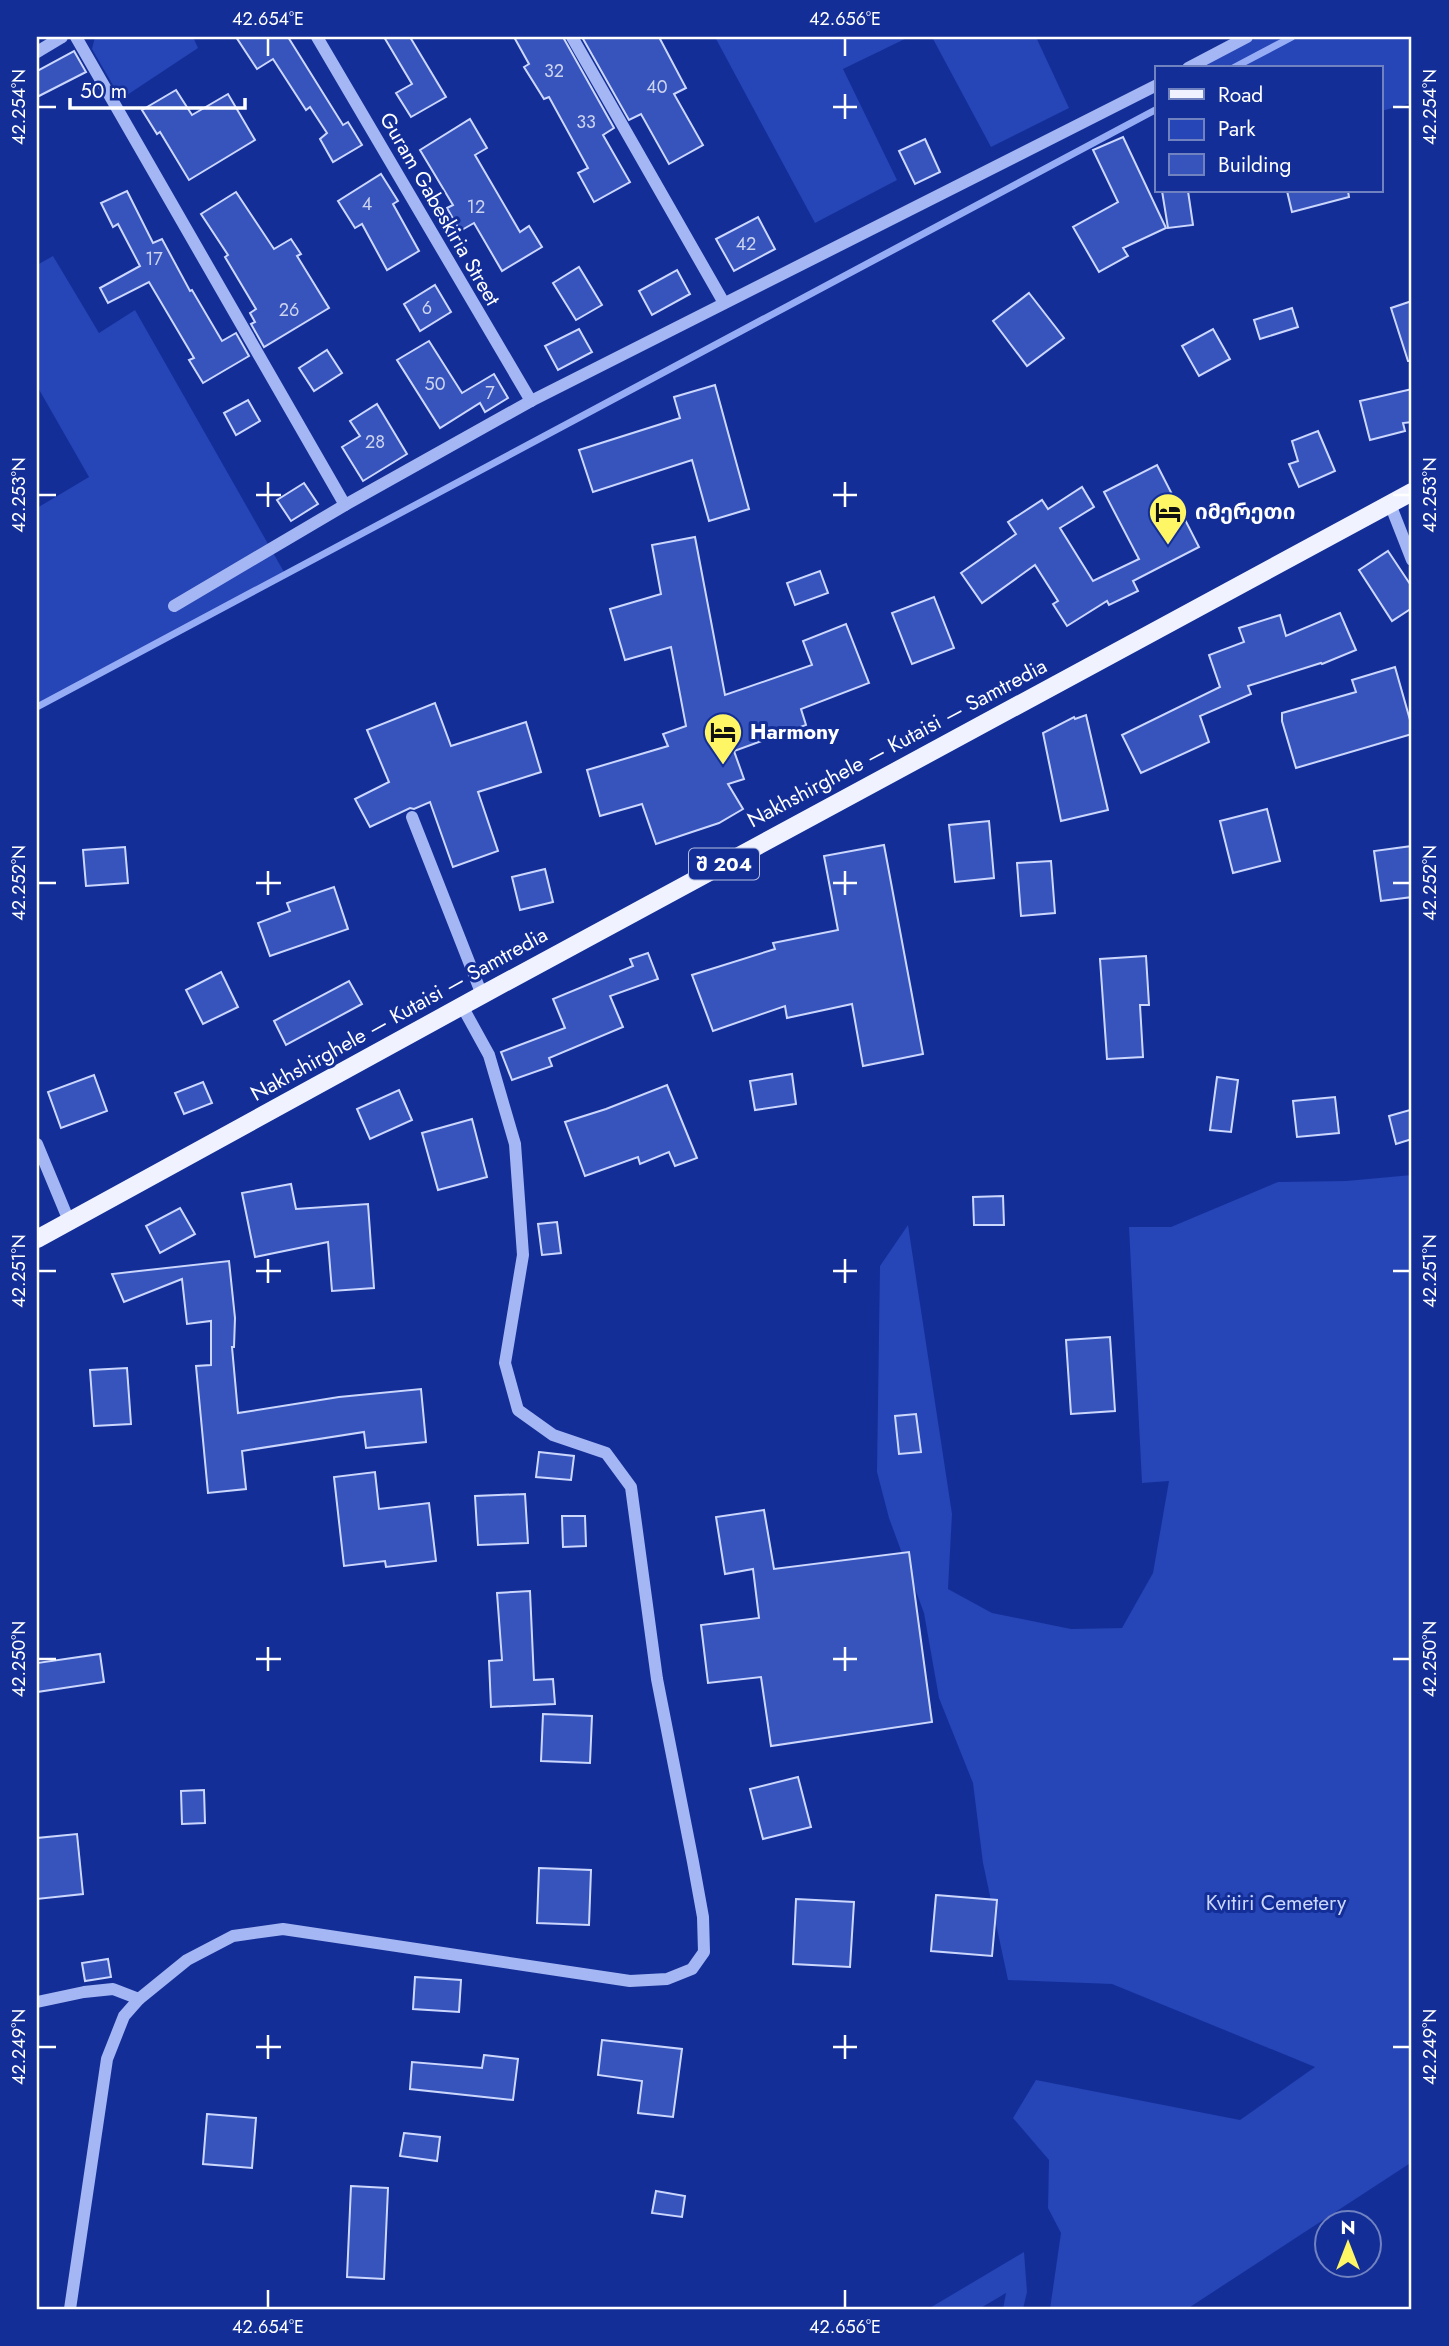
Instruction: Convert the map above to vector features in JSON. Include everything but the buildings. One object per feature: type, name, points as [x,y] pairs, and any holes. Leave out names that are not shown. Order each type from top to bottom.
[{"type":"main road","name":"Nakhshirghele — Kutaisi — Samtredia","points":[[37,1239],[461,1006],[1412,492]]},
{"type":"street","points":[[37,52],[62,37]]},
{"type":"street","points":[[76,37],[345,505]]},
{"type":"street","name":"Guram Gabeskiria Street","points":[[317,37],[531,401]]},
{"type":"street","points":[[572,37],[724,303]]},
{"type":"street","points":[[1192,66],[1247,37]]},
{"type":"street","points":[[174,606],[345,505],[531,401],[1155,86]]},
{"type":"street","points":[[1391,504],[1412,560]]},
{"type":"street","points":[[412,817],[482,995]]},
{"type":"street","points":[[70,2309],[107,2059],[124,2016],[139,1998],[187,1960],[233,1936],[283,1929],[630,1981],[667,1979],[692,1969],[704,1952],[703,1917],[657,1679],[631,1487],[606,1453],[553,1435],[518,1410],[505,1363],[523,1255],[515,1144],[489,1055],[461,1006]]},
{"type":"street","points":[[37,1144],[69,1221]]},
{"type":"street","points":[[37,2002],[113,1989],[139,1998]]},
{"type":"green space","points":[[95,37],[193,37],[198,48],[121,99],[92,49]]},
{"type":"green space","points":[[715,37],[909,37],[843,69],[897,180],[815,223]]},
{"type":"green space","points":[[932,37],[1036,37],[1069,108],[991,147]]},
{"type":"green space","points":[[1258,37],[1412,37],[1412,103],[1382,111],[1382,66],[1203,66]]},
{"type":"green space","points":[[53,256],[99,333],[135,310],[284,572],[37,704],[37,508],[89,477],[37,386],[37,265]]},
{"type":"green space","name":"Kvitiri Cemetery","points":[[1412,1175],[1412,2162],[1339,2210],[1312,2210],[1312,2227],[1187,2309],[1050,2309],[1061,2233],[1048,2208],[1049,2160],[1013,2118],[1036,2080],[1240,2120],[1315,2067],[1112,1984],[1008,1980],[983,1863],[973,1783],[939,1698],[924,1613],[889,1518],[877,1472],[880,1266],[908,1225],[952,1514],[948,1589],[992,1613],[1071,1629],[1122,1628],[1153,1573],[1169,1481],[1142,1483],[1129,1227],[1171,1227],[1278,1182],[1346,1181]]},
{"type":"green space","points":[[1024,2252],[1027,2292],[1023,2309],[1003,2309],[1006,2293],[979,2309],[928,2309]]},
{"type":"waterway","points":[[1237,66],[1292,37]]},
{"type":"waterway","points":[[37,707],[1155,110]]},
{"type":"place","name":"იმერეთი","points":[[1168,546]]},
{"type":"place","name":"Harmony","points":[[723,766]]}]
